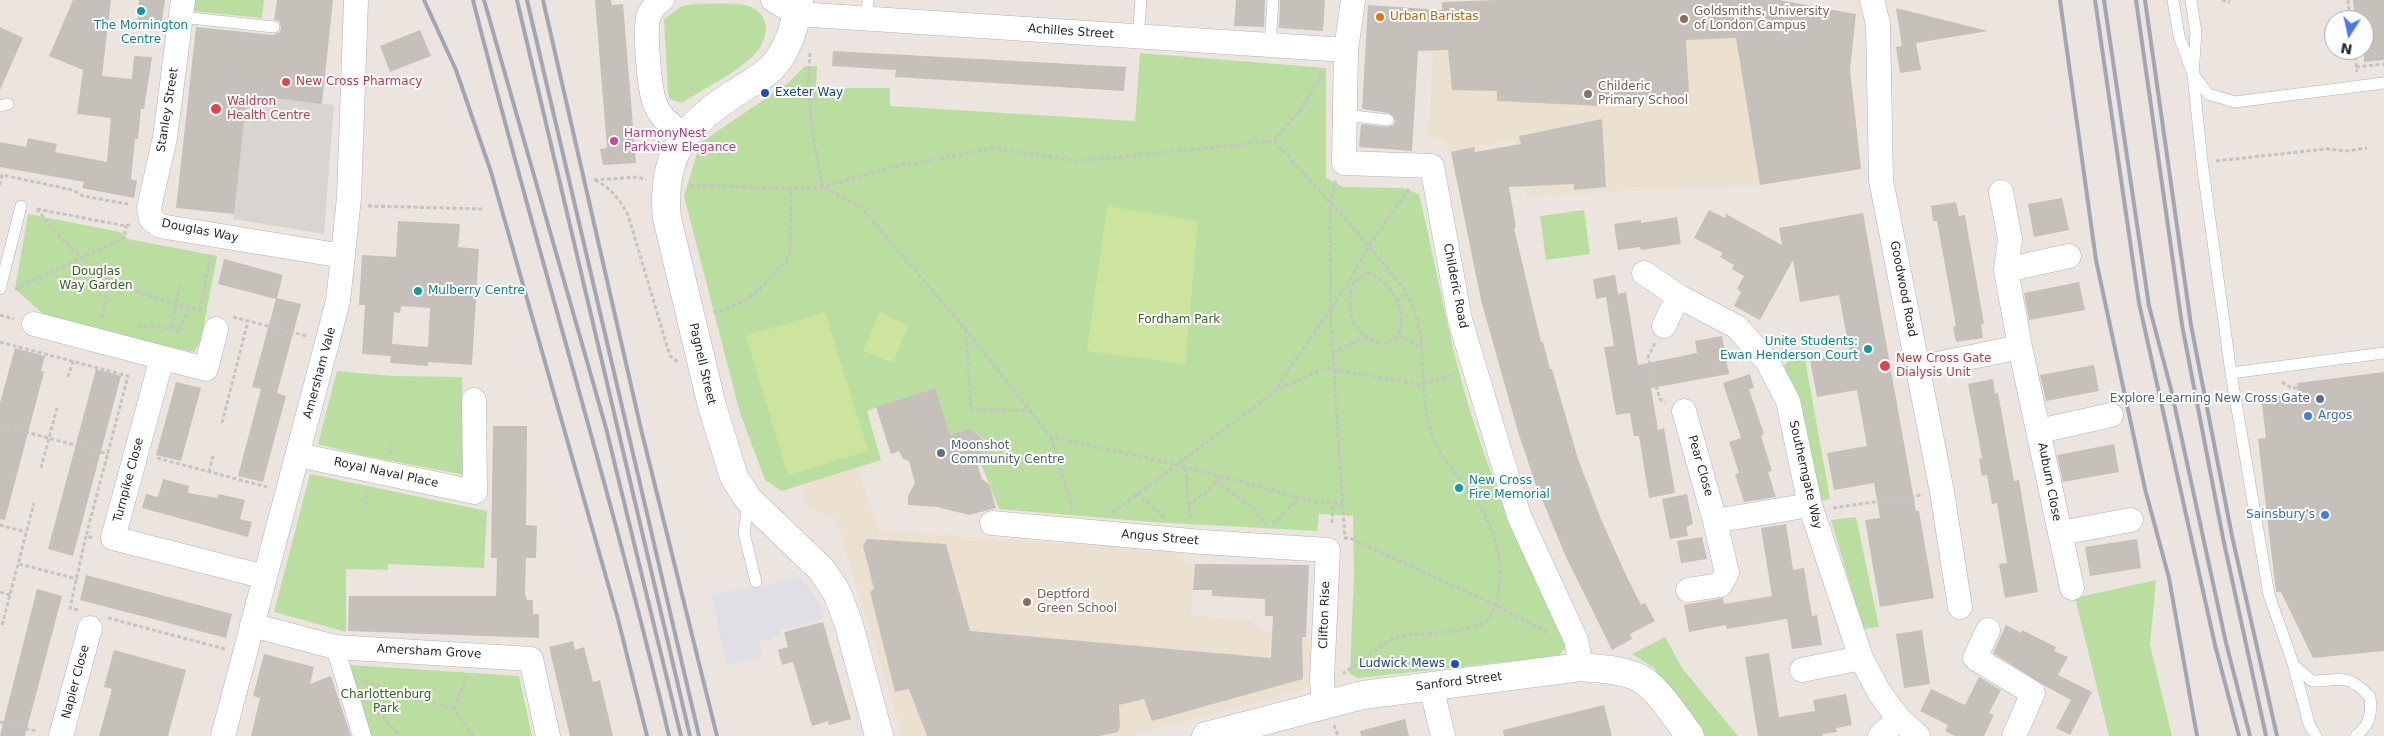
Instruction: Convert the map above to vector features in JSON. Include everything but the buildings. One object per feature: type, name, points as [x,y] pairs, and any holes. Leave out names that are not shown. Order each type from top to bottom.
[{"type":"main road","name":"Pagnell Street","points":[[798,7],[785,48],[775,64],[759,78],[701,116],[684,135],[671,161],[666,185],[667,218],[723,448],[734,477],[748,499],[822,570],[837,593],[849,626],[879,736]]},
{"type":"main road","name":"Sanford Street","points":[[1206,736],[1331,685],[1363,695],[1582,667],[1611,670],[1637,676],[1659,695],[1690,736]]},
{"type":"street","name":"Amersham Vale","points":[[223,736],[338,301],[343,256],[354,206],[349,198],[356,0]]},
{"type":"street","points":[[773,0],[798,7]]},
{"type":"street","points":[[1353,0],[1337,50],[1345,115],[1344,163],[1432,166]]},
{"type":"street","name":"Goodwood Road","points":[[1872,0],[1878,24],[1881,180],[1942,492],[1960,607]]},
{"type":"street","points":[[655,2],[648,18],[647,34],[652,91],[655,104],[661,116],[684,135]]},
{"type":"street","name":"Achilles Street","points":[[798,7],[868,9],[1138,36],[1337,50]]},
{"type":"street","name":"Stanley Street","points":[[144,212],[149,208],[165,137],[182,8]]},
{"type":"street","name":"Childeric Road","points":[[1432,166],[1460,320],[1519,516],[1576,640],[1582,667]]},
{"type":"street","name":"Auburn Close","points":[[2001,192],[2010,239],[2006,270],[2020,347],[2072,588]]},
{"type":"street","name":"Douglas Way","points":[[144,212],[160,226],[343,256]]},
{"type":"street","points":[[2006,270],[2069,256]]},
{"type":"street","name":"Southerngate Way","points":[[1644,273],[1678,296],[1737,327],[1767,361],[1788,401],[1811,508],[1861,658],[1878,692],[1899,719],[1918,736]]},
{"type":"street","points":[[1664,326],[1678,296]]},
{"type":"street","points":[[34,324],[206,369],[218,319]]},
{"type":"street","points":[[1918,368],[2020,347]]},
{"type":"street","name":"Turnpike Close","points":[[162,358],[113,538],[265,577]]},
{"type":"street","name":"Royal Naval Place","points":[[298,455],[475,492],[474,400]]},
{"type":"street","name":"Pear Close","points":[[1684,411],[1716,521],[1727,574],[1720,584],[1688,590]]},
{"type":"street","name":"Auburn Close","points":[[2039,431],[2111,415]]},
{"type":"street","points":[[1716,521],[1811,508]]},
{"type":"street","name":"Auburn Close","points":[[2060,533],[2131,520]]},
{"type":"street","name":"Angus Street","points":[[992,522],[1111,534],[1334,544]]},
{"type":"street","name":"Clifton Rise","points":[[1331,685],[1334,544]]},
{"type":"street","name":"Napier Close","points":[[61,736],[93,619]]},
{"type":"street","name":"Amersham Grove","points":[[252,625],[335,647],[475,654],[531,659],[548,736]]},
{"type":"street","points":[[1988,630],[1975,658],[2032,694],[2014,736]]},
{"type":"street","points":[[335,647],[362,736]]},
{"type":"street","points":[[1802,670],[1861,658]]},
{"type":"street","points":[[1431,686],[1443,736]]},
{"type":"street","points":[[1880,736],[1899,719]]},
{"type":"lane","points":[[1138,36],[1141,0]]},
{"type":"lane","points":[[1270,45],[1273,0]]},
{"type":"lane","points":[[2173,0],[2179,36],[2193,74],[2208,94],[2235,102],[2384,83]]},
{"type":"lane","points":[[2191,0],[2196,33],[2193,74],[2202,162],[2231,373],[2268,595],[2293,663],[2309,724],[2316,736]]},
{"type":"lane","points":[[182,8],[274,27]]},
{"type":"lane","points":[[1345,115],[1388,120]]},
{"type":"lane","points":[[5,290],[21,206]]},
{"type":"lane","points":[[2231,373],[2384,354]]},
{"type":"lane","points":[[748,499],[744,533],[756,582]]},
{"type":"lane","points":[[2293,663],[2312,681],[2337,678],[2353,681],[2370,698],[2371,713],[2367,727],[2356,736]]},
{"type":"path","points":[[2222,0],[2230,2]]},
{"type":"path","points":[[812,47],[809,89],[816,159],[823,187],[861,207],[966,330],[1051,437],[1077,530]]},
{"type":"path","points":[[683,184],[790,189],[823,187],[902,164],[908,165],[992,148],[1078,161],[1274,141],[1301,109],[1337,50]]},
{"type":"path","points":[[2356,60],[2357,68],[2384,64]]},
{"type":"path","points":[[1274,141],[1369,246],[1406,292],[1421,330],[1422,385],[1432,435],[1442,455],[1473,496],[1489,523],[1498,554],[1501,574],[1495,605],[1488,619],[1467,628],[1397,637],[1331,685]]},
{"type":"path","points":[[2202,162],[2326,149],[2347,150],[2367,148]]},
{"type":"path","points":[[1273,393],[1346,286],[1369,246],[1410,187],[1432,166]]},
{"type":"path","points":[[0,185],[1,175],[73,190],[83,196],[144,212]]},
{"type":"path","points":[[653,183],[638,177],[594,180],[605,185],[621,201],[628,215],[667,348],[670,356],[677,362]]},
{"type":"path","points":[[706,314],[732,308],[757,294],[787,260],[790,252],[790,189]]},
{"type":"path","points":[[1051,437],[1175,464],[1315,502],[1343,503],[1333,353],[1330,202]]},
{"type":"path","name":"Douglas Way","points":[[21,206],[126,226],[144,212]]},
{"type":"path","points":[[354,206],[483,209]]},
{"type":"path","points":[[37,210],[82,258],[110,278],[137,292],[176,305],[200,310],[218,319],[248,321],[315,338]]},
{"type":"path","points":[[5,290],[82,258],[124,238],[126,226]]},
{"type":"path","points":[[200,310],[211,251]]},
{"type":"path","points":[[102,318],[112,266]]},
{"type":"path","points":[[1367,273],[1384,280],[1397,302],[1401,320],[1399,335],[1383,344],[1364,337],[1353,324],[1349,313],[1353,283],[1367,273]]},
{"type":"path","points":[[172,328],[180,283]]},
{"type":"path","points":[[1397,302],[1406,292]]},
{"type":"path","points":[[137,326],[172,328],[179,332],[189,308]]},
{"type":"path","points":[[222,423],[248,321]]},
{"type":"path","points":[[1664,326],[1648,357],[1652,377],[1660,399],[1684,411]]},
{"type":"path","points":[[966,330],[971,409],[1031,411]]},
{"type":"path","points":[[1399,335],[1422,350]]},
{"type":"path","points":[[1333,353],[1364,337]]},
{"type":"path","points":[[0,342],[128,376],[86,536],[70,608],[93,619],[245,654]]},
{"type":"path","points":[[68,376],[73,361]]},
{"type":"path","points":[[1111,534],[1112,512],[1273,393],[1324,368],[1422,385],[1462,371],[1476,369]]},
{"type":"path","points":[[2274,381],[2280,381],[2291,388],[2297,388]]},
{"type":"path","points":[[41,468],[58,408]]},
{"type":"path","points":[[0,425],[108,454]]},
{"type":"path","points":[[136,452],[275,490]]},
{"type":"path","points":[[209,472],[213,456]]},
{"type":"path","points":[[1186,468],[1188,505],[1194,519],[1189,520]]},
{"type":"path","points":[[1188,505],[1197,500],[1220,476]]},
{"type":"path","points":[[1216,482],[1253,508],[1267,525],[1274,524],[1284,511],[1299,498]]},
{"type":"path","points":[[365,506],[369,487]]},
{"type":"path","points":[[1811,508],[1942,492]]},
{"type":"path","points":[[1137,493],[1156,511],[1169,518]]},
{"type":"path","points":[[2,626],[34,503]]},
{"type":"path","points":[[1332,503],[1332,523]]},
{"type":"path","points":[[0,525],[26,532]]},
{"type":"path","points":[[86,536],[102,540],[113,538]]},
{"type":"path","points":[[1334,544],[1350,538],[1495,605],[1560,639],[1576,640]]},
{"type":"path","points":[[19,564],[77,579]]},
{"type":"path","points":[[0,592],[10,595]]},
{"type":"path","points":[[454,709],[475,654]]},
{"type":"path","points":[[347,686],[358,681],[454,709],[473,736]]},
{"type":"path","points":[[347,686],[365,697],[400,736]]},
{"type":"path","points":[[0,722],[36,731]]},
{"type":"shaded area","name":"Childeric Primary School","points":[[1733,0],[1736,38],[1760,185],[1527,196],[1516,139],[1448,154],[1449,147],[1442,138],[1429,137],[1433,51],[1635,43]]},
{"type":"shaded area","points":[[247,95],[334,105],[324,234],[233,219]]},
{"type":"shaded area","name":"Deptford Green School","points":[[857,467],[879,531],[1185,551],[1184,563],[1195,564],[1191,615],[1252,620],[1253,625],[1271,634],[1306,638],[1310,643],[1310,685],[1302,690],[1129,736],[903,736],[836,519],[808,507],[801,485]]},
{"type":"shaded area","points":[[800,576],[824,610],[821,620],[780,631],[781,635],[759,642],[762,655],[727,666],[711,594],[764,586]]},
{"type":"green space","points":[[194,0],[264,0],[262,18],[192,11]]},
{"type":"green space","points":[[694,4],[746,5],[763,17],[766,31],[761,45],[745,63],[682,103],[670,99],[668,93],[664,19],[682,6]]},
{"type":"green space","name":"Fordham Park","points":[[1140,53],[1326,68],[1326,178],[1343,187],[1403,188],[1419,194],[1459,372],[1469,407],[1480,443],[1506,512],[1566,647],[1559,656],[1358,678],[1350,674],[1354,574],[1353,516],[1319,514],[1317,531],[1152,522],[999,509],[980,461],[986,442],[971,428],[950,435],[934,388],[867,411],[881,460],[782,491],[765,480],[740,413],[684,196],[700,143],[787,84],[805,66],[817,66],[816,88],[890,88],[890,106],[1135,121]]},
{"type":"green space","points":[[1107,206],[1198,221],[1185,364],[1087,351]]},
{"type":"green space","points":[[1584,210],[1590,254],[1546,260],[1540,216]]},
{"type":"green space","name":"Douglas Way Garden","points":[[28,214],[120,232],[128,239],[217,256],[201,340],[194,352],[51,321],[15,289]]},
{"type":"green space","points":[[825,312],[868,451],[788,475],[746,336]]},
{"type":"green space","points":[[880,312],[908,326],[893,363],[863,351]]},
{"type":"green space","points":[[1804,353],[1830,499],[1820,501],[1800,400],[1784,366],[1794,355]]},
{"type":"green space","points":[[337,371],[392,376],[462,377],[465,475],[361,455],[318,444]]},
{"type":"green space","points":[[310,474],[487,511],[484,568],[388,564],[388,570],[346,569],[346,632],[274,612]]},
{"type":"green space","points":[[1856,517],[1879,627],[1863,629],[1831,520]]},
{"type":"green space","points":[[2156,580],[2150,645],[2172,736],[2109,736],[2075,598]]},
{"type":"green space","points":[[1665,637],[1682,668],[1738,736],[1704,736],[1654,668],[1632,654]]},
{"type":"green space","name":"Charlottenburg Park","points":[[335,664],[519,676],[532,736],[358,736]]},
{"type":"railway","points":[[424,0],[456,70],[491,172],[618,619],[647,736]]},
{"type":"railway","points":[[473,0],[623,551],[669,736]]},
{"type":"railway","points":[[484,0],[606,428],[681,736]]},
{"type":"railway","points":[[517,0],[690,736]]},
{"type":"railway","points":[[527,0],[699,736]]},
{"type":"railway","points":[[543,0],[641,429],[717,736]]},
{"type":"railway","points":[[2060,0],[2096,260],[2145,489],[2169,578],[2197,736]]},
{"type":"railway","points":[[2095,0],[2139,303],[2215,645],[2239,736]]},
{"type":"railway","points":[[2104,0],[2149,306],[2171,389],[2226,643],[2250,736]]},
{"type":"railway","points":[[2136,0],[2182,325],[2223,538],[2266,736]]},
{"type":"railway","points":[[2145,0],[2191,325],[2232,536],[2277,736]]},
{"type":"place","name":"The Mornington Centre","points":[[141,11]]},
{"type":"place","name":"Urban Baristas","points":[[1380,17]]},
{"type":"place","name":"Goldsmiths, University of London Campus","points":[[1684,19]]},
{"type":"place","name":"New Cross Pharmacy","points":[[286,82]]},
{"type":"place","name":"Exeter Way","points":[[765,93]]},
{"type":"place","name":"Childeric Primary School","points":[[1588,94]]},
{"type":"place","name":"Waldron Health Centre","points":[[216,109]]},
{"type":"place","name":"HarmonyNest Parkview Elegance","points":[[614,141]]},
{"type":"place","name":"Mulberry Centre","points":[[418,291]]},
{"type":"place","name":"Unite Students: Ewan Henderson Court","points":[[1868,349]]},
{"type":"place","name":"New Cross Gate Dialysis Unit","points":[[1885,366]]},
{"type":"place","name":"Explore Learning New Cross Gate","points":[[2320,399]]},
{"type":"place","name":"Argos","points":[[2308,416]]},
{"type":"place","name":"Moonshot Community Centre","points":[[941,453]]},
{"type":"place","name":"New Cross Fire Memorial","points":[[1459,488]]},
{"type":"place","name":"Sainsbury's","points":[[2325,515]]},
{"type":"place","name":"Deptford Green School","points":[[1027,602]]},
{"type":"place","name":"Ludwick Mews","points":[[1455,664]]}]
